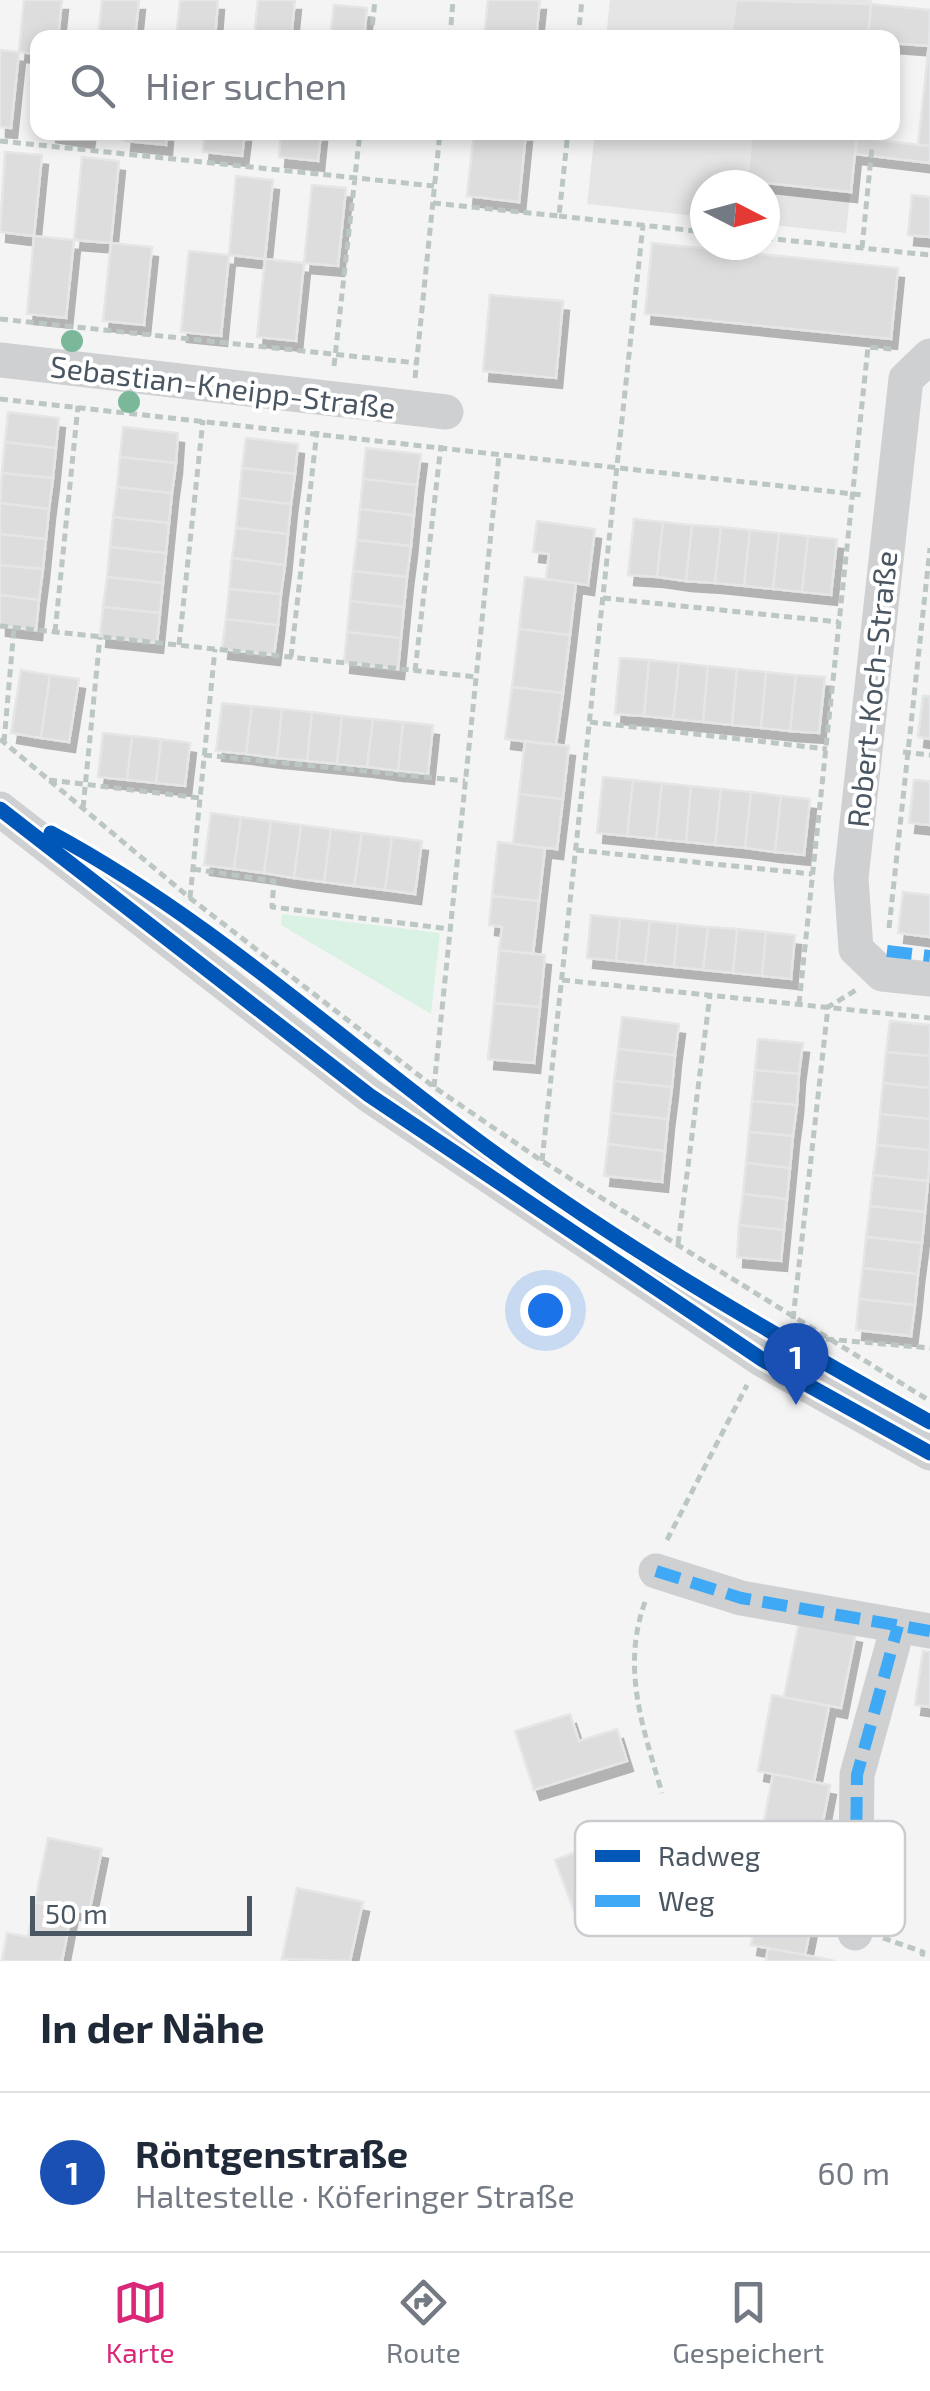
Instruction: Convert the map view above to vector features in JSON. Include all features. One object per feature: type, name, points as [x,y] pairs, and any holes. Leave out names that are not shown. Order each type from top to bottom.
[{"type":"street","name":"Robert-Koch-Straße","points":[[882,974],[856,949],[851,878],[906,379],[916,353]]},
{"type":"street","name":"Sebastian-Kneipp-Straße","points":[[0,360],[429,410]]},
{"type":"street","points":[[0,808],[369,1095],[763,1360],[930,1453]]},
{"type":"street","points":[[882,974],[930,979]]},
{"type":"street","points":[[656,1571],[741,1598],[914,1628],[857,1776],[856,1821]]},
{"type":"path","points":[[371,30],[375,0]]},
{"type":"path","points":[[451,30],[453,0]]},
{"type":"path","points":[[579,30],[582,0]]},
{"type":"path","points":[[291,657],[317,434],[335,354],[359,140]]},
{"type":"path","points":[[415,670],[440,448],[417,363],[439,140]]},
{"type":"path","points":[[559,216],[567,140]]},
{"type":"path","points":[[0,141],[434,186]]},
{"type":"path","points":[[862,248],[872,148]]},
{"type":"path","points":[[433,203],[690,230]]},
{"type":"path","points":[[542,1162],[643,225]]},
{"type":"path","points":[[780,240],[930,255]]},
{"type":"path","points":[[0,319],[417,363]]},
{"type":"path","points":[[799,1004],[868,347],[916,353]]},
{"type":"path","points":[[55,632],[82,370]]},
{"type":"path","points":[[179,646],[206,384]]},
{"type":"path","points":[[0,399],[892,498]]},
{"type":"path","points":[[434,1087],[500,454]]},
{"type":"path","points":[[828,1007],[882,974],[930,548]]},
{"type":"path","points":[[603,598],[877,625]]},
{"type":"path","points":[[0,626],[476,677]]},
{"type":"path","points":[[14,628],[2,740],[83,810],[434,1087],[542,1162],[930,1401]]},
{"type":"path","points":[[83,810],[100,637]]},
{"type":"path","points":[[190,898],[216,649]]},
{"type":"path","points":[[590,722],[826,749],[864,749]]},
{"type":"path","points":[[204,755],[465,781]]},
{"type":"path","points":[[48,780],[200,798]]},
{"type":"path","points":[[576,850],[851,878]]},
{"type":"path","points":[[193,869],[274,881],[272,906],[450,929]]},
{"type":"path","points":[[212,938],[450,1120]]},
{"type":"path","points":[[562,980],[930,1018]]},
{"type":"path","points":[[678,1244],[710,995]]},
{"type":"path","points":[[793,1319],[828,1007]]},
{"type":"path","points":[[823,1338],[930,1348]]},
{"type":"path","points":[[873,1936],[896,1940],[924,1952],[921,1961]]},
{"type":"shaded area","points":[[610,0],[872,0],[869,30],[607,30]]},
{"type":"shaded area","points":[[594,140],[856,140],[846,233],[780,226],[780,170],[690,170],[690,215],[587,204]]},
{"type":"green space","points":[[282,914],[440,933],[431,1014],[281,925]]},
{"type":"building","points":[[24,0],[62,0],[59,30],[30,30],[30,53],[19,52]]},
{"type":"building","points":[[102,0],[139,0],[136,30],[99,30]]},
{"type":"building","points":[[180,0],[218,0],[216,30],[177,30]]},
{"type":"building","points":[[258,0],[295,0],[292,30],[255,30]]},
{"type":"building","points":[[488,0],[540,0],[537,30],[485,30]]},
{"type":"building","points":[[736,0],[871,4],[869,30],[732,30]]},
{"type":"building","points":[[871,4],[930,10],[929,46],[900,44],[900,30],[869,30]]},
{"type":"building","points":[[334,5],[367,8],[365,30],[331,30]]},
{"type":"building","points":[[930,35],[930,146],[918,145]]},
{"type":"building","points":[[0,50],[19,52],[11,128],[0,127]]},
{"type":"building","points":[[125,140],[166,140],[166,145]]},
{"type":"building","points":[[204,140],[244,140],[242,156],[203,152]]},
{"type":"building","points":[[280,140],[320,140],[318,161],[279,157]]},
{"type":"building","points":[[473,140],[525,140],[519,202],[467,196]]},
{"type":"building","points":[[751,140],[856,140],[851,192],[780,184],[780,170],[748,170]]},
{"type":"building","points":[[857,140],[930,146],[930,163],[855,154]]},
{"type":"building","points":[[5,152],[42,155],[34,236],[0,232]]},
{"type":"building","points":[[82,157],[119,161],[111,243],[74,240]]},
{"type":"building","points":[[236,176],[273,180],[265,259],[229,255]]},
{"type":"building","points":[[312,185],[346,188],[338,266],[304,263]]},
{"type":"building","points":[[912,195],[930,197],[930,237],[908,235]]},
{"type":"building","points":[[34,236],[74,240],[66,318],[27,314]]},
{"type":"building","points":[[111,243],[152,247],[144,325],[103,321]]},
{"type":"building","points":[[652,243],[690,247],[690,260],[780,260],[780,256],[898,268],[891,339],[645,314]]},
{"type":"building","points":[[189,251],[229,255],[221,336],[181,332]]},
{"type":"building","points":[[265,259],[304,263],[296,341],[257,337]]},
{"type":"building","points":[[490,295],[563,301],[556,378],[483,371]]},
{"type":"building","points":[[8,412],[59,418],[56,448],[5,442]]},
{"type":"building","points":[[123,427],[178,433],[176,463],[120,457]]},
{"type":"building","points":[[246,438],[298,444],[295,474],[242,468]]},
{"type":"building","points":[[5,442],[56,448],[53,478],[2,473]]},
{"type":"building","points":[[366,448],[421,454],[417,485],[363,479]]},
{"type":"building","points":[[120,457],[176,463],[172,493],[117,487]]},
{"type":"building","points":[[242,468],[295,474],[291,504],[239,498]]},
{"type":"building","points":[[2,473],[53,478],[49,509],[0,503]]},
{"type":"building","points":[[363,479],[417,485],[414,515],[360,509]]},
{"type":"building","points":[[117,487],[172,493],[169,523],[113,517]]},
{"type":"building","points":[[239,498],[291,504],[288,534],[236,528]]},
{"type":"building","points":[[0,503],[49,509],[46,539],[0,534]]},
{"type":"building","points":[[360,509],[414,515],[411,546],[357,540]]},
{"type":"building","points":[[113,517],[169,523],[166,553],[110,547]]},
{"type":"building","points":[[634,519],[663,522],[657,577],[628,575]]},
{"type":"building","points":[[537,521],[595,529],[588,585],[546,579],[549,554],[533,552]]},
{"type":"building","points":[[663,522],[692,525],[686,581],[657,577]]},
{"type":"building","points":[[692,525],[721,527],[715,583],[686,581]]},
{"type":"building","points":[[721,527],[750,530],[744,586],[715,583]]},
{"type":"building","points":[[236,528],[288,534],[285,565],[232,558]]},
{"type":"building","points":[[750,530],[779,533],[773,589],[744,586]]},
{"type":"building","points":[[779,533],[808,536],[802,592],[773,589]]},
{"type":"building","points":[[0,534],[46,539],[43,569],[0,565]]},
{"type":"building","points":[[808,536],[837,539],[831,595],[802,592]]},
{"type":"building","points":[[357,540],[411,546],[407,577],[353,571]]},
{"type":"building","points":[[110,547],[166,553],[163,583],[107,577]]},
{"type":"building","points":[[232,558],[285,565],[281,594],[229,589]]},
{"type":"building","points":[[0,565],[43,569],[39,600],[0,595]]},
{"type":"building","points":[[353,571],[407,577],[404,607],[350,601]]},
{"type":"building","points":[[107,577],[163,583],[160,613],[103,607]]},
{"type":"building","points":[[525,577],[576,583],[570,635],[519,629]]},
{"type":"building","points":[[229,589],[281,594],[278,625],[226,619]]},
{"type":"building","points":[[0,595],[39,600],[36,630],[0,626]]},
{"type":"building","points":[[350,601],[404,607],[401,638],[347,632]]},
{"type":"building","points":[[103,607],[160,613],[157,643],[100,637]]},
{"type":"building","points":[[226,619],[278,625],[274,655],[222,649]]},
{"type":"building","points":[[519,629],[570,635],[563,693],[512,687]]},
{"type":"building","points":[[347,632],[401,638],[398,669],[344,663]]},
{"type":"building","points":[[620,658],[649,660],[644,716],[615,714]]},
{"type":"building","points":[[649,660],[679,663],[673,719],[644,716]]},
{"type":"building","points":[[679,663],[708,666],[703,722],[673,719]]},
{"type":"building","points":[[708,666],[737,669],[732,725],[703,722]]},
{"type":"building","points":[[737,669],[766,672],[761,728],[732,725]]},
{"type":"building","points":[[21,670],[50,675],[41,738],[11,733]]},
{"type":"building","points":[[766,672],[796,675],[790,731],[761,728]]},
{"type":"building","points":[[50,675],[79,679],[69,742],[41,738]]},
{"type":"building","points":[[796,675],[825,677],[819,733],[790,731]]},
{"type":"building","points":[[512,687],[563,693],[556,745],[505,739]]},
{"type":"building","points":[[923,696],[930,696],[930,739],[918,737]]},
{"type":"building","points":[[222,703],[252,706],[246,754],[216,751]]},
{"type":"building","points":[[252,706],[282,709],[277,758],[246,754]]},
{"type":"building","points":[[282,709],[312,712],[307,761],[277,758]]},
{"type":"building","points":[[312,712],[342,716],[337,764],[307,761]]},
{"type":"building","points":[[342,716],[373,719],[367,767],[337,764]]},
{"type":"building","points":[[373,719],[403,722],[398,771],[367,767]]},
{"type":"building","points":[[403,722],[433,725],[428,774],[398,771]]},
{"type":"building","points":[[103,733],[132,736],[127,780],[98,777]]},
{"type":"building","points":[[132,736],[161,739],[156,783],[127,780]]},
{"type":"building","points":[[161,739],[190,743],[185,786],[156,783]]},
{"type":"building","points":[[525,741],[569,746],[563,799],[519,794]]},
{"type":"building","points":[[603,777],[633,780],[627,836],[597,833]]},
{"type":"building","points":[[633,780],[662,783],[656,839],[627,836]]},
{"type":"building","points":[[914,780],[930,781],[930,825],[909,823]]},
{"type":"building","points":[[662,783],[691,786],[686,842],[656,839]]},
{"type":"building","points":[[691,786],[721,789],[715,845],[686,842]]},
{"type":"building","points":[[721,789],[751,792],[745,848],[715,845]]},
{"type":"building","points":[[751,792],[781,796],[775,852],[745,848]]},
{"type":"building","points":[[519,794],[563,799],[557,849],[513,844]]},
{"type":"building","points":[[781,796],[810,799],[804,855],[775,852]]},
{"type":"building","points":[[211,813],[241,817],[234,869],[204,865]]},
{"type":"building","points":[[241,817],[271,821],[264,873],[234,869]]},
{"type":"building","points":[[271,821],[301,825],[294,878],[264,873]]},
{"type":"building","points":[[301,825],[331,829],[324,882],[294,878]]},
{"type":"building","points":[[331,829],[362,833],[354,886],[324,882]]},
{"type":"building","points":[[362,833],[392,837],[385,890],[354,886]]},
{"type":"building","points":[[392,837],[422,841],[415,894],[385,890]]},
{"type":"building","points":[[498,842],[545,848],[539,901],[492,896]]},
{"type":"building","points":[[903,892],[930,895],[930,937],[898,933]]},
{"type":"building","points":[[492,896],[539,901],[533,954],[499,950],[502,927],[489,925]]},
{"type":"building","points":[[591,915],[620,918],[616,961],[587,958]]},
{"type":"building","points":[[620,918],[650,921],[645,964],[616,961]]},
{"type":"building","points":[[650,921],[678,924],[674,967],[645,964]]},
{"type":"building","points":[[678,924],[708,927],[703,970],[674,967]]},
{"type":"building","points":[[708,927],[737,929],[733,973],[703,970]]},
{"type":"building","points":[[737,929],[766,932],[762,976],[733,973]]},
{"type":"building","points":[[766,932],[795,935],[791,979],[762,976]]},
{"type":"building","points":[[499,950],[545,955],[540,1007],[494,1003]]},
{"type":"building","points":[[494,1003],[540,1007],[534,1063],[488,1059]]},
{"type":"building","points":[[622,1017],[679,1024],[675,1055],[618,1049]]},
{"type":"building","points":[[890,1021],[930,1025],[930,1056],[886,1052]]},
{"type":"building","points":[[758,1039],[803,1043],[799,1074],[755,1070]]},
{"type":"building","points":[[618,1049],[675,1055],[672,1087],[614,1081]]},
{"type":"building","points":[[886,1052],[930,1056],[930,1088],[883,1083]]},
{"type":"building","points":[[755,1070],[799,1074],[797,1105],[752,1101]]},
{"type":"building","points":[[614,1081],[672,1087],[668,1119],[611,1113]]},
{"type":"building","points":[[883,1083],[930,1088],[930,1119],[880,1114]]},
{"type":"building","points":[[752,1101],[797,1105],[793,1136],[749,1132]]},
{"type":"building","points":[[611,1113],[668,1119],[665,1151],[608,1144]]},
{"type":"building","points":[[880,1114],[930,1119],[930,1150],[877,1145]]},
{"type":"building","points":[[749,1132],[793,1136],[790,1168],[746,1163]]},
{"type":"building","points":[[608,1144],[665,1151],[662,1182],[604,1176]]},
{"type":"building","points":[[877,1145],[930,1150],[928,1181],[873,1175]]},
{"type":"building","points":[[746,1163],[790,1168],[787,1199],[743,1194]]},
{"type":"building","points":[[873,1175],[928,1181],[925,1212],[870,1206]]},
{"type":"building","points":[[743,1194],[787,1199],[784,1230],[739,1225]]},
{"type":"building","points":[[870,1206],[925,1212],[922,1243],[866,1237]]},
{"type":"building","points":[[739,1225],[784,1230],[781,1261],[737,1257]]},
{"type":"building","points":[[866,1237],[922,1243],[918,1274],[863,1268]]},
{"type":"building","points":[[863,1268],[918,1274],[915,1305],[859,1299]]},
{"type":"building","points":[[859,1299],[915,1305],[911,1336],[856,1330]]},
{"type":"building","points":[[799,1622],[856,1633],[841,1708],[784,1697]]},
{"type":"building","points":[[923,1651],[930,1652],[930,1707],[915,1705]]},
{"type":"building","points":[[772,1695],[829,1706],[814,1782],[758,1771]]},
{"type":"building","points":[[570,1714],[579,1741],[617,1729],[627,1761],[534,1790],[515,1731]]},
{"type":"building","points":[[773,1774],[830,1785],[823,1821],[764,1821]]},
{"type":"building","points":[[48,1838],[102,1849],[89,1913],[35,1902]]},
{"type":"building","points":[[575,1852],[575,1914],[555,1860]]},
{"type":"building","points":[[297,1888],[363,1902],[350,1961],[282,1959]]},
{"type":"building","points":[[35,1902],[72,1910],[62,1961],[2,1961],[7,1933],[28,1937]]},
{"type":"building","points":[[753,1936],[809,1936],[805,1955],[751,1945]]},
{"type":"building","points":[[768,1948],[805,1955],[835,1961],[766,1961]]},
{"type":"marked path","points":[[887,951],[930,956]]},
{"type":"marked path","points":[[656,1571],[741,1598],[930,1631]]},
{"type":"marked path","points":[[856,1821],[857,1775],[898,1626]]},
{"type":"cycle path","points":[[0,809],[369,1095],[763,1360],[930,1453]]},
{"type":"cycle path","points":[[51,833],[211,935],[462,1129],[575,1209],[750,1319],[930,1422]]},
{"type":"place","name":"Röntgenstraße","points":[[796,1405]]}]
